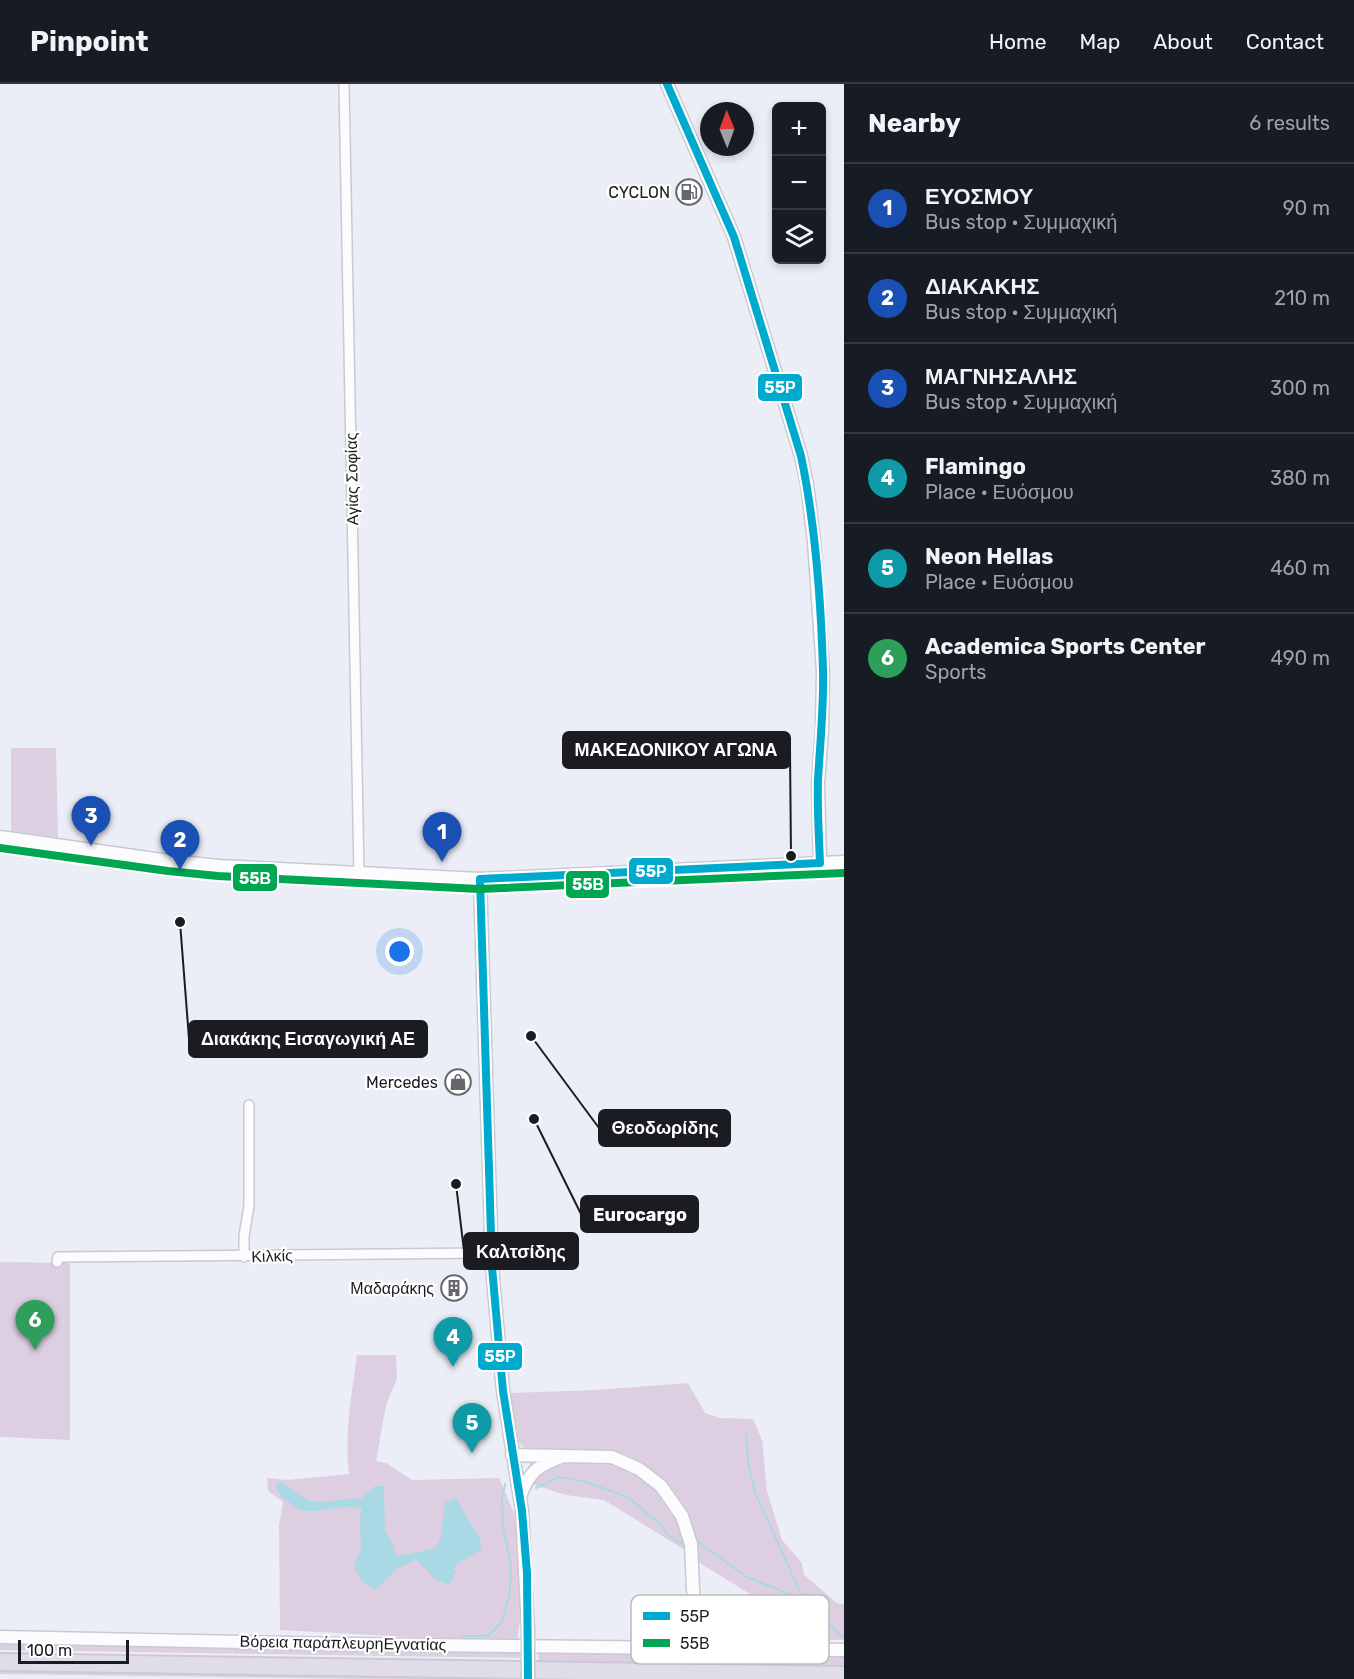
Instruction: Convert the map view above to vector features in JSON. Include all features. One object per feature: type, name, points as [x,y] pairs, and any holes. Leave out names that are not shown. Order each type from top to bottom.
[{"type":"highway","points":[[0,1662],[844,1675]]},
{"type":"main road","points":[[667,84],[734,237],[801,456],[807,483],[814,542],[823,671],[818,783],[820,863]]},
{"type":"main road","points":[[0,837],[169,861],[359,874],[480,879],[844,862]]},
{"type":"main road","points":[[480,879],[496,1322],[512,1455],[520,1498],[527,1573],[528,1679]]},
{"type":"main road","points":[[512,1455],[612,1457],[639,1469],[661,1486],[674,1502],[687,1530],[691,1544],[694,1595]]},
{"type":"main road","points":[[512,1455],[529,1464],[544,1463],[565,1455]]},
{"type":"main road","points":[[520,1498],[528,1477],[544,1463]]},
{"type":"main road","points":[[692,1595],[693,1589]]},
{"type":"main road","name":"Βόρεια παράπλευρηΕγνατίας","points":[[0,1638],[631,1647]]},
{"type":"main road","name":"Βόρεια παράπλευρηΕγνατίας","points":[[829,1650],[844,1650]]},
{"type":"street","name":"Αγίας Σοφίας","points":[[344,84],[359,874]]},
{"type":"street","points":[[244,1257],[244,1236],[249,1206],[249,1105]]},
{"type":"street","name":"Κιλκίς","points":[[57,1262],[57,1257],[492,1253]]},
{"type":"shaded area","points":[[11,748],[56,748],[58,838],[11,831]]},
{"type":"shaded area","points":[[0,1262],[70,1263],[70,1440],[0,1437]]},
{"type":"shaded area","points":[[357,1355],[396,1355],[397,1379],[386,1405],[376,1461],[386,1463],[412,1480],[499,1478],[519,1525],[523,1597],[517,1643],[280,1630],[279,1525],[283,1502],[268,1491],[267,1478],[287,1480],[349,1474],[348,1429]]},
{"type":"shaded area","points":[[688,1383],[705,1413],[720,1418],[753,1419],[762,1440],[767,1491],[782,1540],[802,1563],[804,1575],[828,1595],[752,1595],[604,1500],[566,1495],[528,1483],[531,1453],[517,1441],[510,1393],[597,1390]]},
{"type":"shaded area","points":[[829,1596],[837,1603],[844,1604],[844,1640],[829,1640]]},
{"type":"shaded area","points":[[0,1644],[520,1651],[520,1658],[0,1650]]},
{"type":"shaded area","points":[[538,1653],[631,1654],[631,1663],[539,1662]]},
{"type":"shaded area","points":[[829,1656],[844,1656],[844,1666],[692,1664],[829,1664]]},
{"type":"shaded area","points":[[0,1670],[638,1679],[369,1679],[0,1674]]},
{"type":"water","points":[[247,872],[344,875],[398,885],[352,886],[344,879],[337,882],[275,881],[216,874]]},
{"type":"water","points":[[278,1482],[307,1499],[317,1502],[360,1499],[375,1486],[384,1486],[385,1530],[396,1555],[436,1548],[441,1537],[445,1502],[455,1498],[479,1536],[482,1549],[455,1566],[453,1569],[456,1572],[449,1585],[436,1580],[416,1559],[395,1570],[376,1590],[362,1582],[354,1567],[361,1548],[362,1509],[346,1507],[304,1511],[295,1508],[278,1492],[276,1484]]},
{"type":"waterway","points":[[746,1433],[748,1461],[755,1492],[801,1595]]},
{"type":"waterway","points":[[536,1488],[559,1477],[583,1481],[628,1497],[661,1525],[668,1535],[680,1543],[687,1543]]},
{"type":"waterway","points":[[462,1636],[488,1636],[502,1622],[510,1591],[511,1564],[503,1528],[502,1499],[505,1484]]},
{"type":"waterway","points":[[699,1543],[747,1577],[792,1595]]},
{"type":"waterway","points":[[829,1624],[844,1638]]},
{"type":"transit line","name":"55Ρ","points":[[528,1679],[527,1573],[522,1511],[503,1391],[492,1267],[480,879],[820,863],[818,790],[823,698],[822,644],[814,535],[801,456],[734,237],[667,84]]},
{"type":"transit line","name":"55Β","points":[[0,848],[218,876],[479,889],[844,873]]},
{"type":"place","name":"CYCLON","points":[[689,192]]},
{"type":"place","name":"ΜΑΓΝΗΣΑΛΗΣ","points":[[91,846]]},
{"type":"place","name":"ΜΑΚΕΔΟΝΙΚΟΥ ΑΓΩΝΑ","points":[[791,856]]},
{"type":"place","name":"ΕΥΟΣΜΟΥ","points":[[442,862]]},
{"type":"place","name":"ΔΙΑΚΑΚΗΣ","points":[[180,870]]},
{"type":"place","name":"Διακάκης Εισαγωγική ΑΕ","points":[[180,922]]},
{"type":"place","name":"Θεοδωρίδης","points":[[531,1036]]},
{"type":"place","name":"Mercedes","points":[[458,1082]]},
{"type":"place","name":"Eurocargo","points":[[534,1119]]},
{"type":"place","name":"Καλτσίδης","points":[[456,1184]]},
{"type":"place","name":"Μαδαράκης","points":[[454,1288]]},
{"type":"place","name":"Academica Sports Center","points":[[35,1350]]},
{"type":"place","name":"Flamingo","points":[[453,1367]]},
{"type":"place","name":"Neon Hellas","points":[[472,1453]]}]
